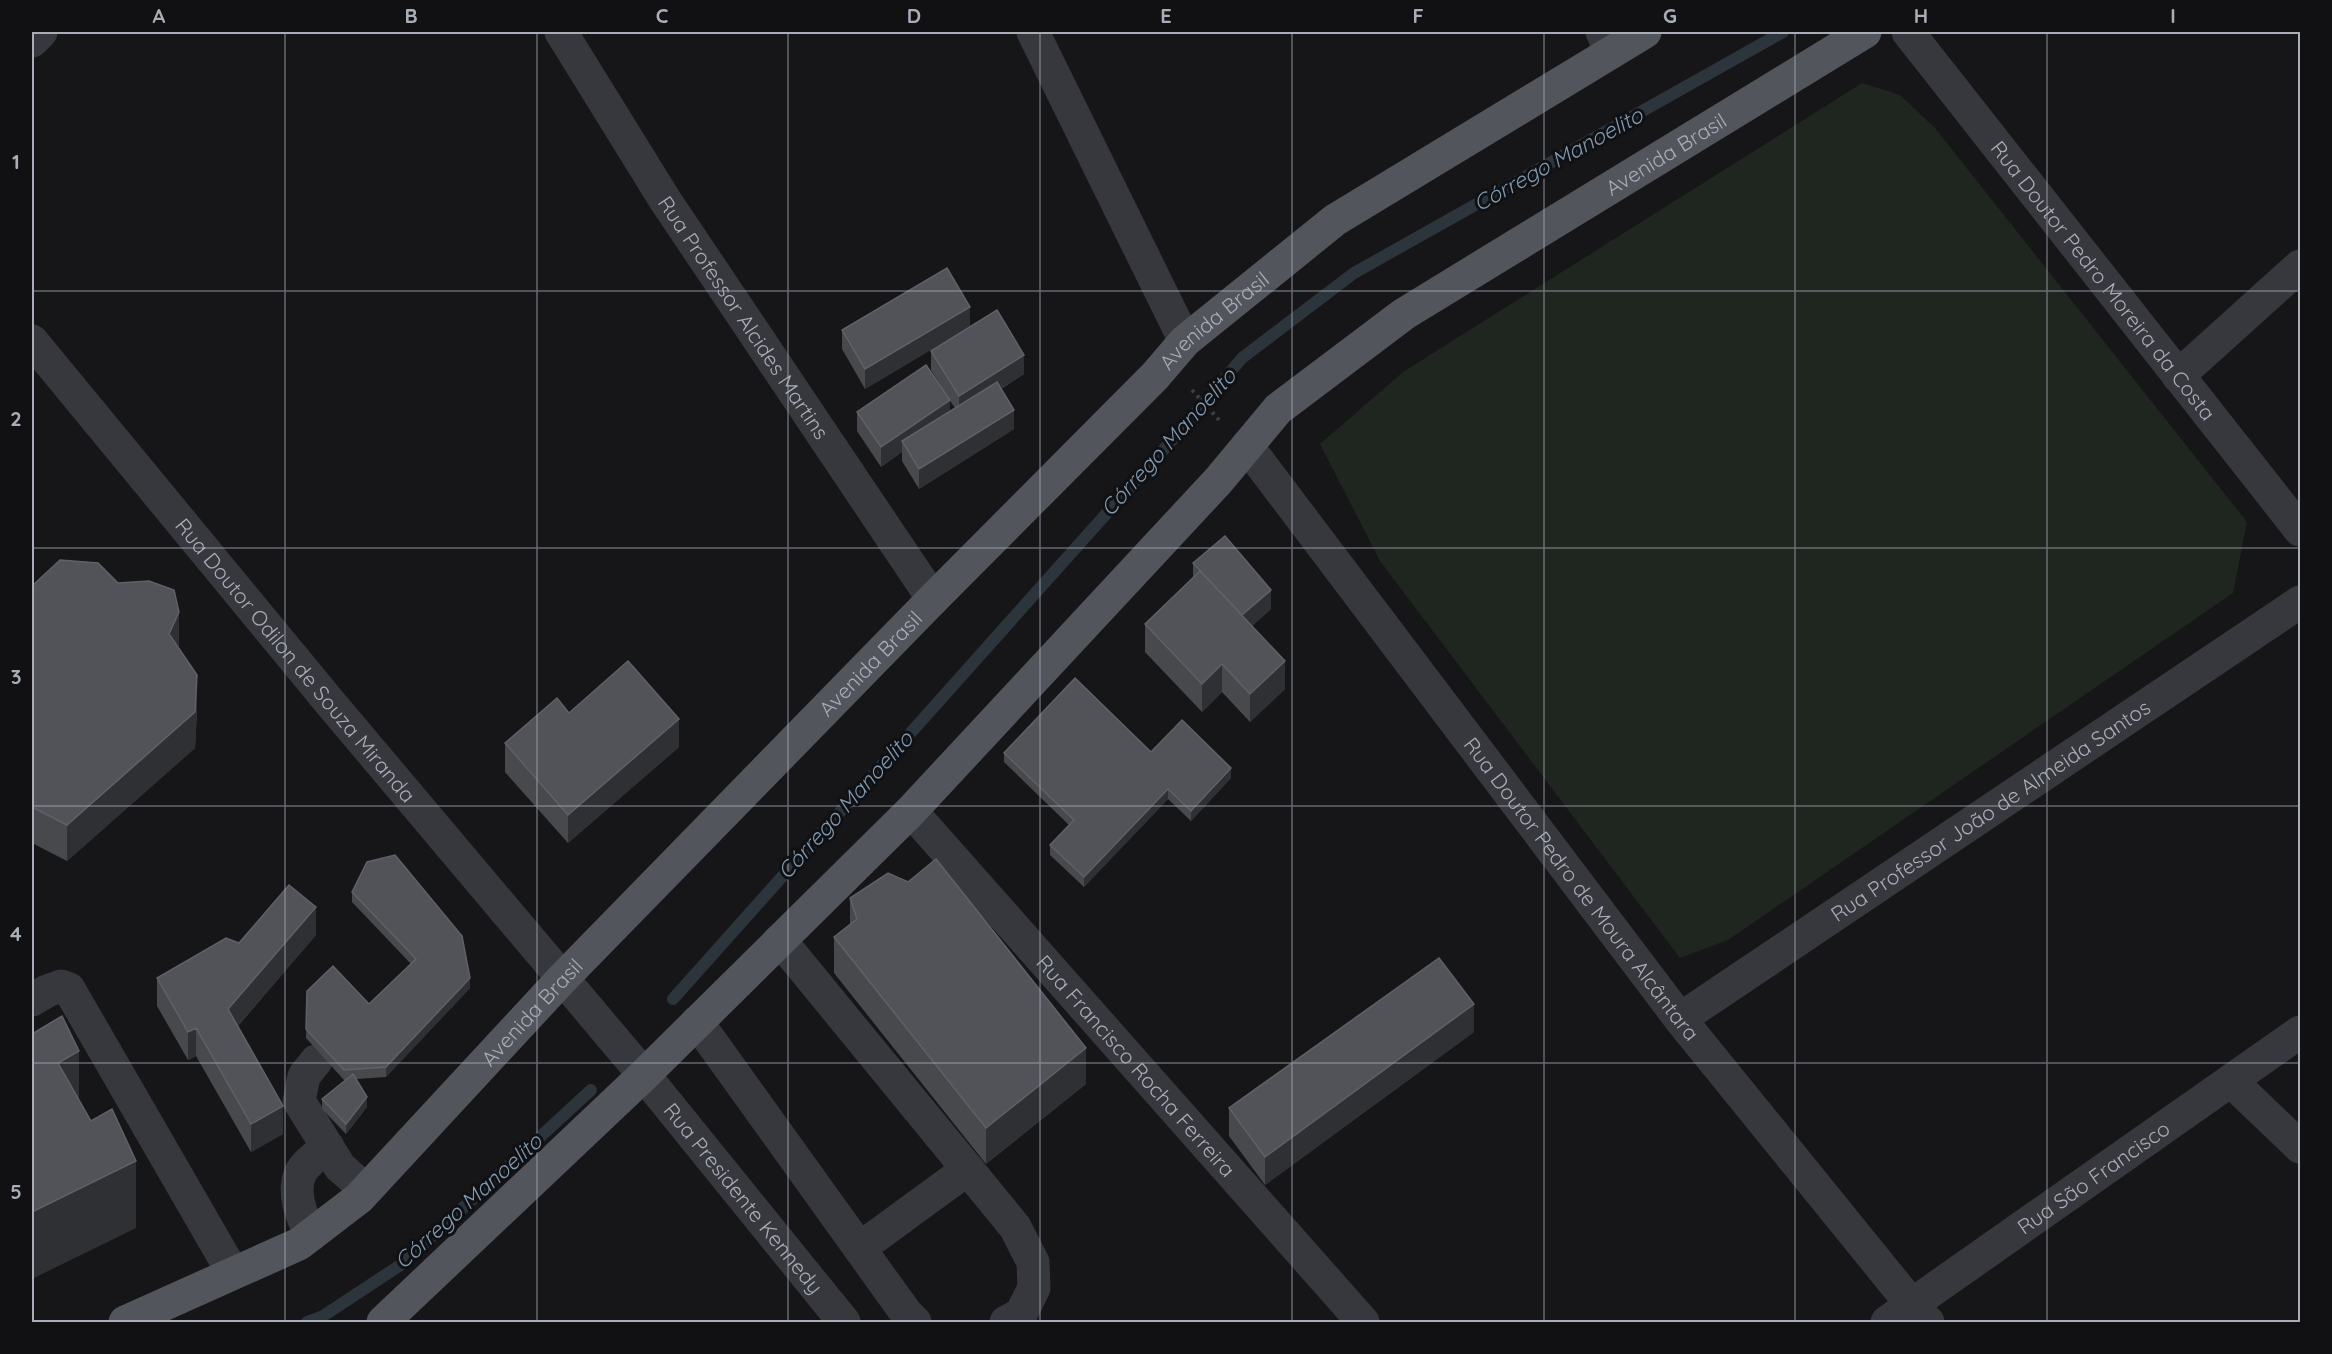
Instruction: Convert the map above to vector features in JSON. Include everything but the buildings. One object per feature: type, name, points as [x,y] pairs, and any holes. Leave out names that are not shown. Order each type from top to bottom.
[{"type":"main road","name":"Avenida Brasil","points":[[125,1323],[299,1244],[366,1190],[562,979],[933,599],[1147,384],[1185,341],[1335,220],[1607,42],[1645,32]]},
{"type":"main road","name":"Avenida Brasil","points":[[383,1323],[644,1075],[910,811],[1218,482],[1278,409],[1404,314],[1865,32]]},
{"type":"street","points":[[32,41],[41,32]]},
{"type":"street","name":"Rua Professor Alcides Martins","points":[[561,32],[665,200],[933,599]]},
{"type":"street","points":[[1033,32],[1185,341]]},
{"type":"street","name":"Rua Doutor Pedro Moreira da Costa","points":[[1908,32],[2301,530]]},
{"type":"street","points":[[2178,376],[2301,266]]},
{"type":"street","name":"Rua Doutor Odilon de Souza Miranda","points":[[32,341],[327,699],[644,1075]]},
{"type":"street","name":"Rua Doutor Pedro de Moura Alcântara","points":[[1247,446],[1680,1019],[1909,1317]]},
{"type":"street","name":"Rua Professor João de Almeida Santos","points":[[1680,1019],[2301,602]]},
{"type":"street","name":"Rua Francisco Rocha Ferreira","points":[[910,811],[1363,1323]]},
{"type":"street","points":[[780,940],[1015,1227],[1033,1262],[1034,1288],[1021,1314],[1006,1323]]},
{"type":"street","points":[[32,1000],[61,986],[69,990],[233,1274]]},
{"type":"street","points":[[697,1022],[915,1323]]},
{"type":"street","name":"Rua São Francisco","points":[[1909,1317],[2301,1032]]},
{"type":"street","points":[[316,1061],[304,1077],[299,1101],[340,1167],[366,1190]]},
{"type":"street","name":"Rua Presidente Kennedy","points":[[644,1075],[844,1323]]},
{"type":"street","points":[[2231,1081],[2301,1147]]},
{"type":"street","points":[[311,1235],[300,1213],[298,1192],[300,1174],[312,1159],[328,1147]]},
{"type":"street","points":[[860,1248],[968,1169]]},
{"type":"path","points":[[1194,390],[1219,420]]},
{"type":"shaded area","points":[[1862,83],[1900,95],[1935,128],[2247,522],[2233,593],[1728,940],[1680,958],[1380,561],[1320,444],[1403,372]]},
{"type":"waterway","name":"Córrego Manoelito","points":[[673,999],[1190,420],[1242,358],[1354,273],[1783,32]]},
{"type":"waterway","name":"Córrego Manoelito","points":[[307,1322],[323,1316],[402,1264],[591,1090]]}]
